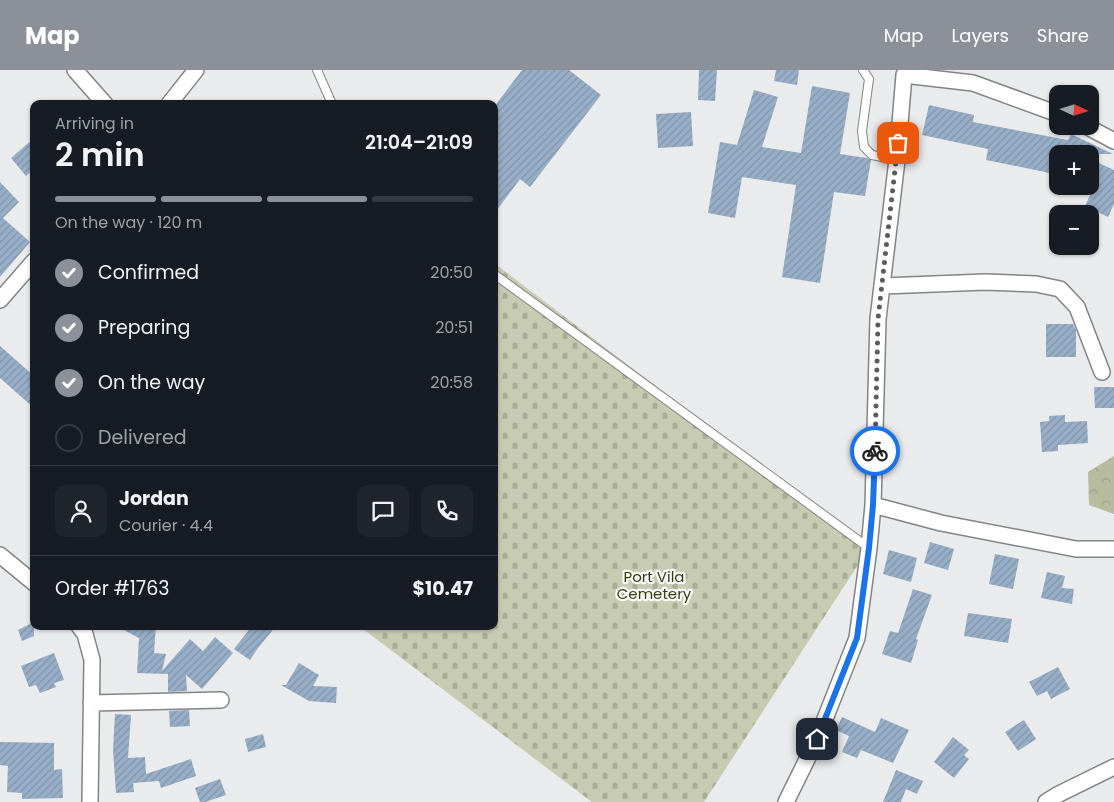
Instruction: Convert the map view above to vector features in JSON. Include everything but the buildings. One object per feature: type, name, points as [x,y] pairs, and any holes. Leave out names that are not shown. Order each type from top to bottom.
[{"type":"street","points":[[75,70],[101,100]]},
{"type":"street","points":[[172,100],[196,70]]},
{"type":"street","points":[[786,802],[817,739],[857,638],[873,505],[878,319],[905,73],[973,83],[1049,111]]},
{"type":"street","points":[[1099,133],[1114,141]]},
{"type":"street","points":[[0,300],[30,266]]},
{"type":"street","points":[[883,286],[986,282],[1036,284],[1060,289],[1077,307],[1102,372]]},
{"type":"street","points":[[873,505],[942,523],[1076,549],[1114,549]]},
{"type":"street","points":[[0,555],[30,580]]},
{"type":"street","points":[[82,630],[92,660],[90,802]]},
{"type":"street","points":[[91,703],[221,700]]},
{"type":"street","points":[[1046,802],[1114,767]]},
{"type":"lane","points":[[317,70],[330,100]]},
{"type":"lane","points":[[862,70],[869,79],[862,131],[864,147],[872,155],[896,160]]},
{"type":"lane","points":[[498,277],[869,548]]},
{"type":"green space","name":"Port Vila Cemetery","points":[[498,266],[869,548],[704,802],[592,802],[364,630],[498,630]]},
{"type":"green space","points":[[1114,456],[1114,514],[1089,505],[1088,472]]},
{"type":"way so far","points":[[875,451],[878,319],[898,143]]},
{"type":"route","points":[[817,739],[857,638],[869,548],[875,451]]}]
